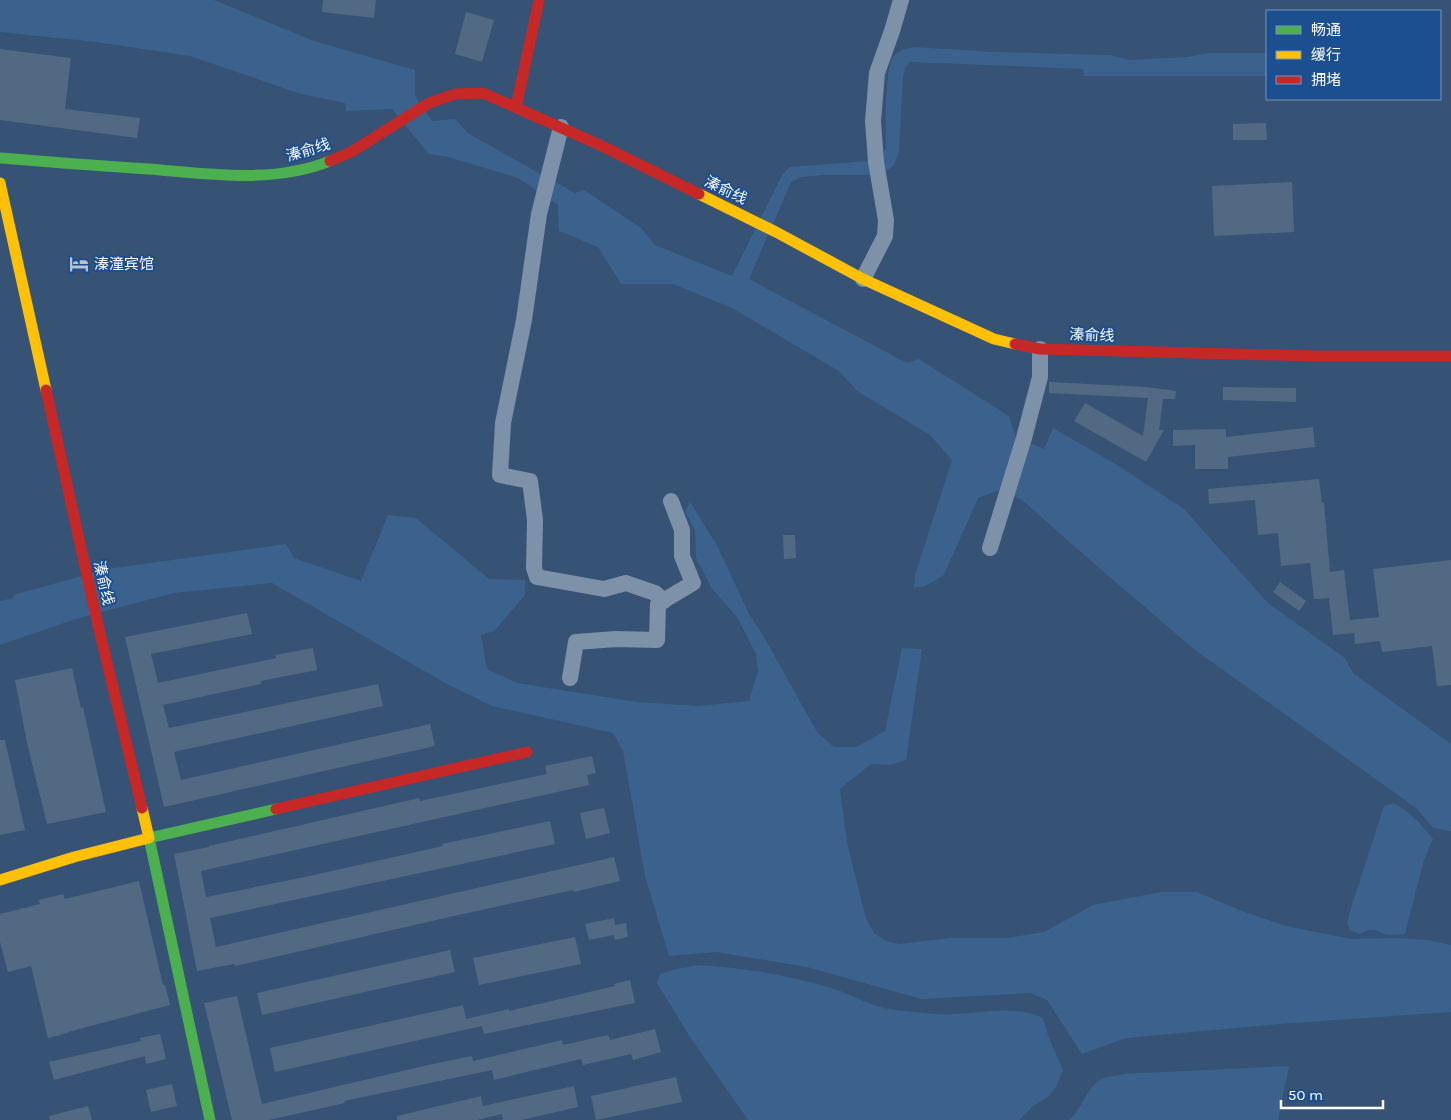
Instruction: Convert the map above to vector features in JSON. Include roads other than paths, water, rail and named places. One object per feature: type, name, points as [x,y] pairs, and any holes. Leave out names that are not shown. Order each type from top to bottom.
[{"type":"main road","points":[[516,107],[539,0]]},
{"type":"main road","name":"溱俞线","points":[[0,158],[220,175],[276,175],[312,168],[343,155],[429,103],[455,94],[483,93],[602,146],[776,232],[863,279],[994,339],[1040,349],[1315,356],[1451,356]]},
{"type":"main road","name":"溱俞线","points":[[0,183],[98,625],[149,838],[210,1120]]},
{"type":"main road","points":[[0,880],[74,856],[527,752]]},
{"type":"street","points":[[863,279],[885,236],[886,220],[876,162],[874,122],[877,73],[901,0]]},
{"type":"street","points":[[561,127],[539,214],[524,320],[504,423],[500,475],[530,481],[535,520],[534,568],[537,577],[604,589],[626,583],[655,593],[664,600]]},
{"type":"street","points":[[990,548],[1024,438],[1040,377],[1040,349]]},
{"type":"street","points":[[570,678],[576,642],[616,639],[657,640],[658,604],[694,583],[682,556],[682,530],[671,501]]},
{"type":"water","points":[[0,0],[214,0],[314,41],[415,70],[415,96],[432,121],[455,119],[469,134],[575,193],[584,190],[641,228],[655,245],[732,276],[782,175],[790,167],[868,161],[881,157],[886,148],[888,74],[893,57],[902,50],[914,47],[994,52],[1110,55],[1129,60],[1188,57],[1207,53],[1266,53],[1266,76],[1084,76],[1083,69],[910,62],[905,68],[903,80],[899,152],[894,165],[884,173],[801,177],[791,182],[749,279],[907,363],[919,359],[1009,416],[1016,437],[1044,449],[1053,428],[1119,466],[1184,509],[1268,603],[1345,658],[1353,673],[1451,744],[1451,831],[1433,828],[1416,808],[1195,650],[1022,500],[1000,490],[978,498],[944,575],[925,586],[914,588],[915,575],[952,460],[930,435],[857,391],[839,371],[732,308],[673,284],[621,284],[598,247],[559,231],[558,205],[518,178],[448,157],[429,154],[392,109],[346,111],[345,103],[301,94],[190,56],[96,42],[0,32]]},
{"type":"water","points":[[690,502],[718,547],[749,614],[763,635],[817,732],[834,747],[856,747],[885,731],[902,648],[922,649],[906,760],[890,765],[871,764],[840,789],[847,842],[866,918],[874,933],[886,941],[899,944],[950,938],[1007,938],[1044,932],[1093,905],[1161,892],[1197,892],[1242,911],[1286,926],[1351,939],[1395,938],[1428,940],[1451,945],[1451,1012],[1280,1024],[1126,1038],[1082,1054],[1047,1000],[1030,993],[921,999],[807,967],[716,952],[669,956],[645,876],[623,751],[613,733],[492,706],[445,683],[272,583],[174,593],[79,618],[0,645],[0,601],[13,598],[13,595],[107,569],[286,544],[294,558],[361,581],[388,515],[416,518],[489,579],[525,580],[525,595],[494,631],[481,635],[487,669],[517,683],[637,702],[697,706],[749,701],[758,671],[756,654],[737,617],[712,589],[696,558],[695,530],[685,512]]},
{"type":"water","points":[[1393,803],[1410,814],[1433,839],[1424,860],[1405,934],[1386,935],[1372,930],[1360,934],[1350,930],[1347,923],[1384,806]]},
{"type":"water","points":[[699,965],[750,970],[784,976],[834,989],[871,1004],[890,1009],[934,1014],[1004,1010],[1031,1013],[1043,1018],[1049,1038],[1063,1070],[1056,1087],[1048,1097],[1033,1106],[1019,1120],[748,1120],[690,1037],[657,983],[660,974]]},
{"type":"water","points":[[1289,1066],[1278,1120],[1069,1120],[1078,1110],[1091,1088],[1100,1080],[1108,1077],[1123,1074]]},
{"type":"place","name":"溱潼宾馆","points":[[79,264]]}]
